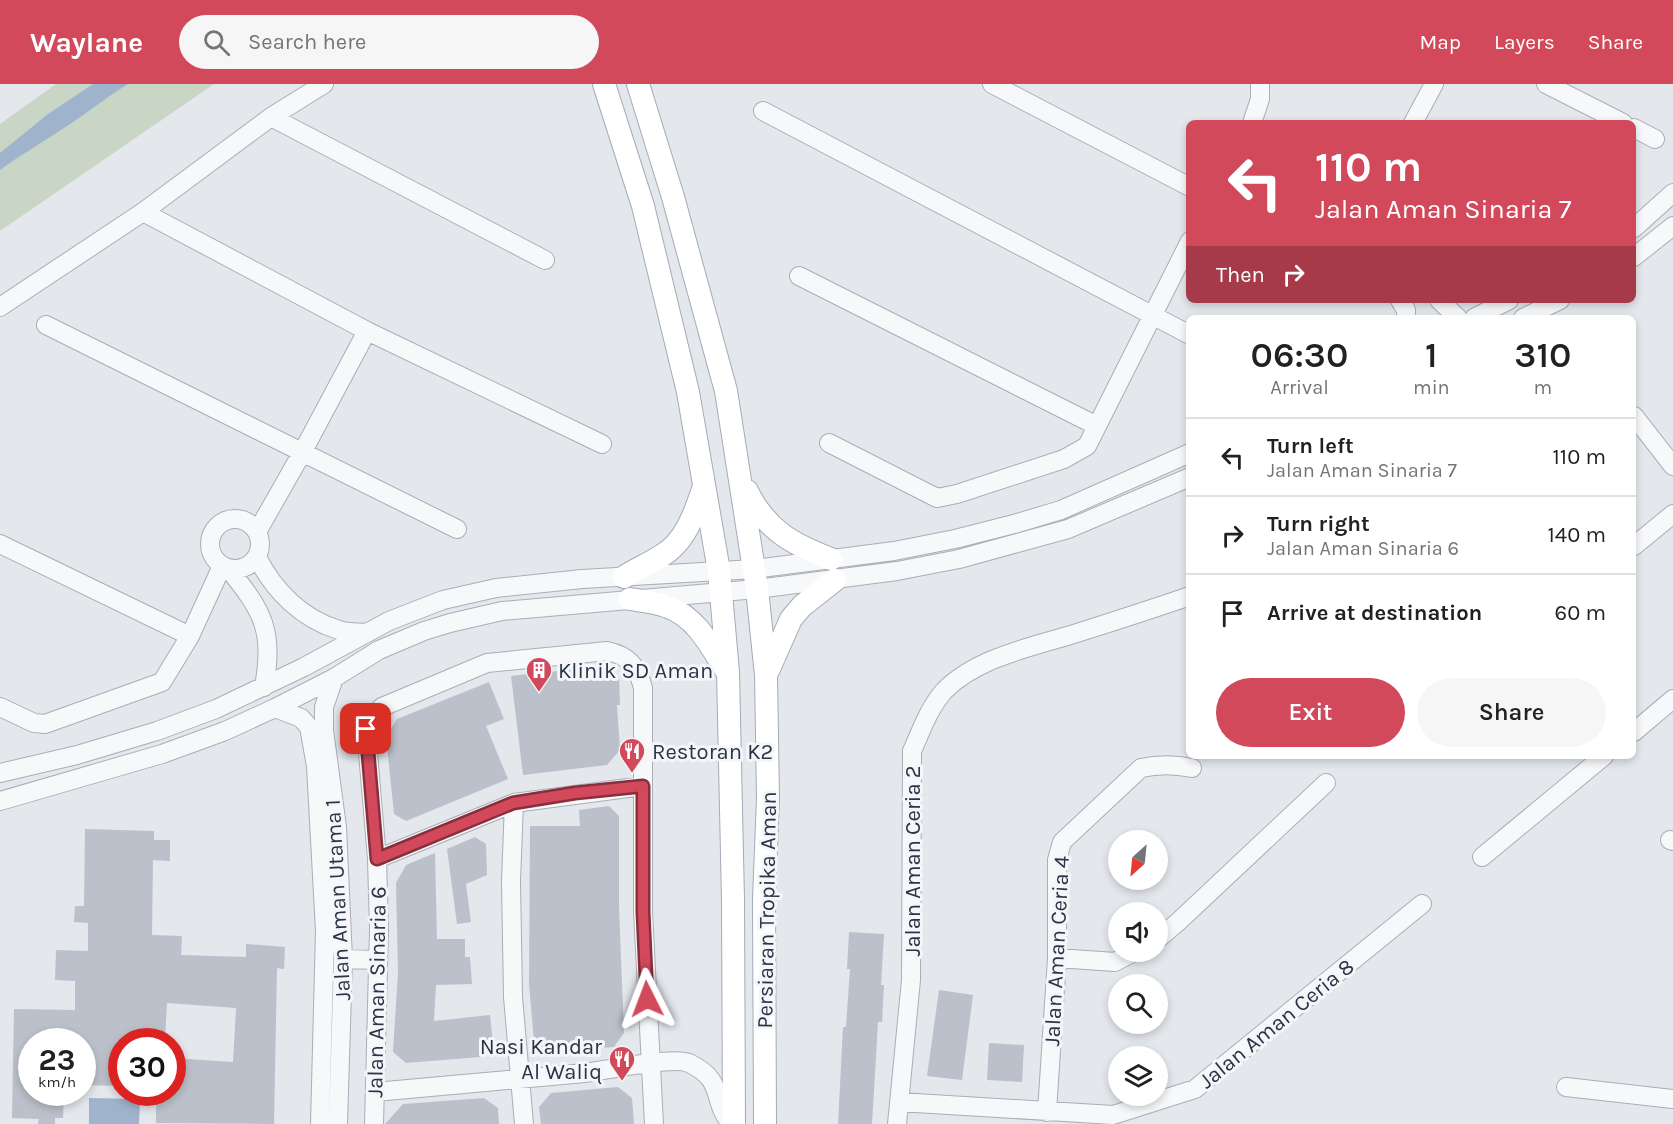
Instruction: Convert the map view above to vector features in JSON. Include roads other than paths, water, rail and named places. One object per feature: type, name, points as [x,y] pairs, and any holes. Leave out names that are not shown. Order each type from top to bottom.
[{"type":"main road","name":"Persiaran Tropika Aman","points":[[604,84],[643,206],[688,392],[720,581],[728,672],[733,877],[732,1124]]},
{"type":"main road","name":"Persiaran Tropika Aman","points":[[638,84],[674,197],[726,391],[755,579],[766,675],[768,798],[764,899],[765,1124]]},
{"type":"main road","points":[[739,473],[754,503],[768,522],[788,540],[833,570],[791,619],[766,675]]},
{"type":"main road","points":[[624,577],[642,565],[663,556],[677,544],[697,507],[703,487]]},
{"type":"main road","points":[[630,599],[669,607],[692,622],[704,634],[728,672]]},
{"type":"street","points":[[0,308],[143,212],[271,117],[324,84]]},
{"type":"street","points":[[992,84],[1186,185]]},
{"type":"street","points":[[1252,120],[1260,99],[1260,84]]},
{"type":"street","points":[[1415,120],[1434,84]]},
{"type":"street","points":[[1546,84],[1617,120]]},
{"type":"street","points":[[763,111],[1186,333]]},
{"type":"street","points":[[271,117],[545,260]]},
{"type":"street","points":[[1636,130],[1655,140]]},
{"type":"street","points":[[1636,226],[1673,193]]},
{"type":"street","points":[[143,212],[367,331],[602,444]]},
{"type":"street","points":[[1636,255],[1673,226]]},
{"type":"street","points":[[829,443],[937,498],[957,494],[1064,459],[1087,446],[1186,249]]},
{"type":"street","points":[[799,276],[1096,426]]},
{"type":"street","points":[[1442,303],[1455,315]]},
{"type":"street","points":[[1480,315],[1503,303]]},
{"type":"street","points":[[1529,315],[1554,303]]},
{"type":"street","points":[[46,325],[457,529]]},
{"type":"street","points":[[257,532],[367,331]]},
{"type":"street","points":[[1636,420],[1673,466]]},
{"type":"street","points":[[833,570],[934,543],[1014,525],[1061,510],[1186,455]]},
{"type":"street","points":[[0,773],[77,755],[157,731],[226,705],[411,612],[467,594],[496,588],[624,577],[720,581],[959,559],[1068,529],[1186,479]]},
{"type":"street","points":[[1636,544],[1673,514]]},
{"type":"street","points":[[225,567],[235,569],[247,566],[256,557],[260,545],[257,532],[248,523],[235,519],[218,526],[211,538],[211,550],[213,556],[252,600],[263,620],[268,639],[264,687]]},
{"type":"street","points":[[0,544],[189,636]]},
{"type":"street","points":[[256,557],[264,572],[293,605],[315,621],[341,631],[367,633]]},
{"type":"street","points":[[0,707],[34,723],[45,724],[162,682],[169,674],[225,567]]},
{"type":"street","points":[[0,801],[162,754],[225,731],[334,678],[378,650],[424,631],[502,611],[630,599],[720,581]]},
{"type":"street","name":"Jalan Aman Ceria 2","points":[[897,1124],[911,980],[912,751],[924,722],[946,689],[974,669],[1006,656],[1186,597]]},
{"type":"street","name":"Jalan Aman Sinaria 6","points":[[374,1124],[378,960],[377,859],[366,749],[366,729],[372,718],[382,707],[396,700],[487,663],[606,651],[617,653],[637,669],[643,688],[643,786]]},
{"type":"street","name":"Jalan Aman Utama 1","points":[[334,678],[324,707],[324,730],[337,827],[343,959],[338,1124]]},
{"type":"street","points":[[1636,730],[1673,699]]},
{"type":"street","name":"Jalan Aman Utama 1","points":[[275,708],[301,718],[312,732],[321,827],[325,931],[320,1124]]},
{"type":"street","points":[[1482,857],[1600,759]]},
{"type":"street","name":"Jalan Aman Ceria 4","points":[[1047,1112],[1057,958],[1057,860],[1062,842],[1141,768],[1158,764],[1175,764],[1192,768]]},
{"type":"street","points":[[1168,930],[1326,783]]},
{"type":"street","points":[[377,859],[513,803],[575,793],[643,786],[643,912],[654,1124]]},
{"type":"street","points":[[513,803],[511,919],[513,997],[524,1124]]},
{"type":"street","name":"Jalan Aman Ceria 8","points":[[899,1102],[1113,1115],[1195,1089],[1422,904]]},
{"type":"street","points":[[325,931],[343,959]]},
{"type":"street","points":[[1057,958],[1108,962]]},
{"type":"street","points":[[323,979],[343,959],[378,960]]},
{"type":"street","points":[[375,1092],[650,1064],[668,1060],[686,1062],[703,1071],[715,1084],[722,1112],[732,1124]]},
{"type":"street","points":[[1566,1087],[1673,1099]]},
{"type":"water","points":[[93,84],[128,84],[0,170],[0,153],[48,114]]},
{"type":"water","points":[[96,1098],[108,1098],[108,1106],[140,1106],[139,1124],[89,1124],[89,1106],[96,1106]]},
{"type":"place","name":"Klinik SD Aman","points":[[539,693]]},
{"type":"place","name":"Restoran K2","points":[[632,774]]},
{"type":"place","name":"Nasi Kandar Al Waliq","points":[[622,1082]]}]
